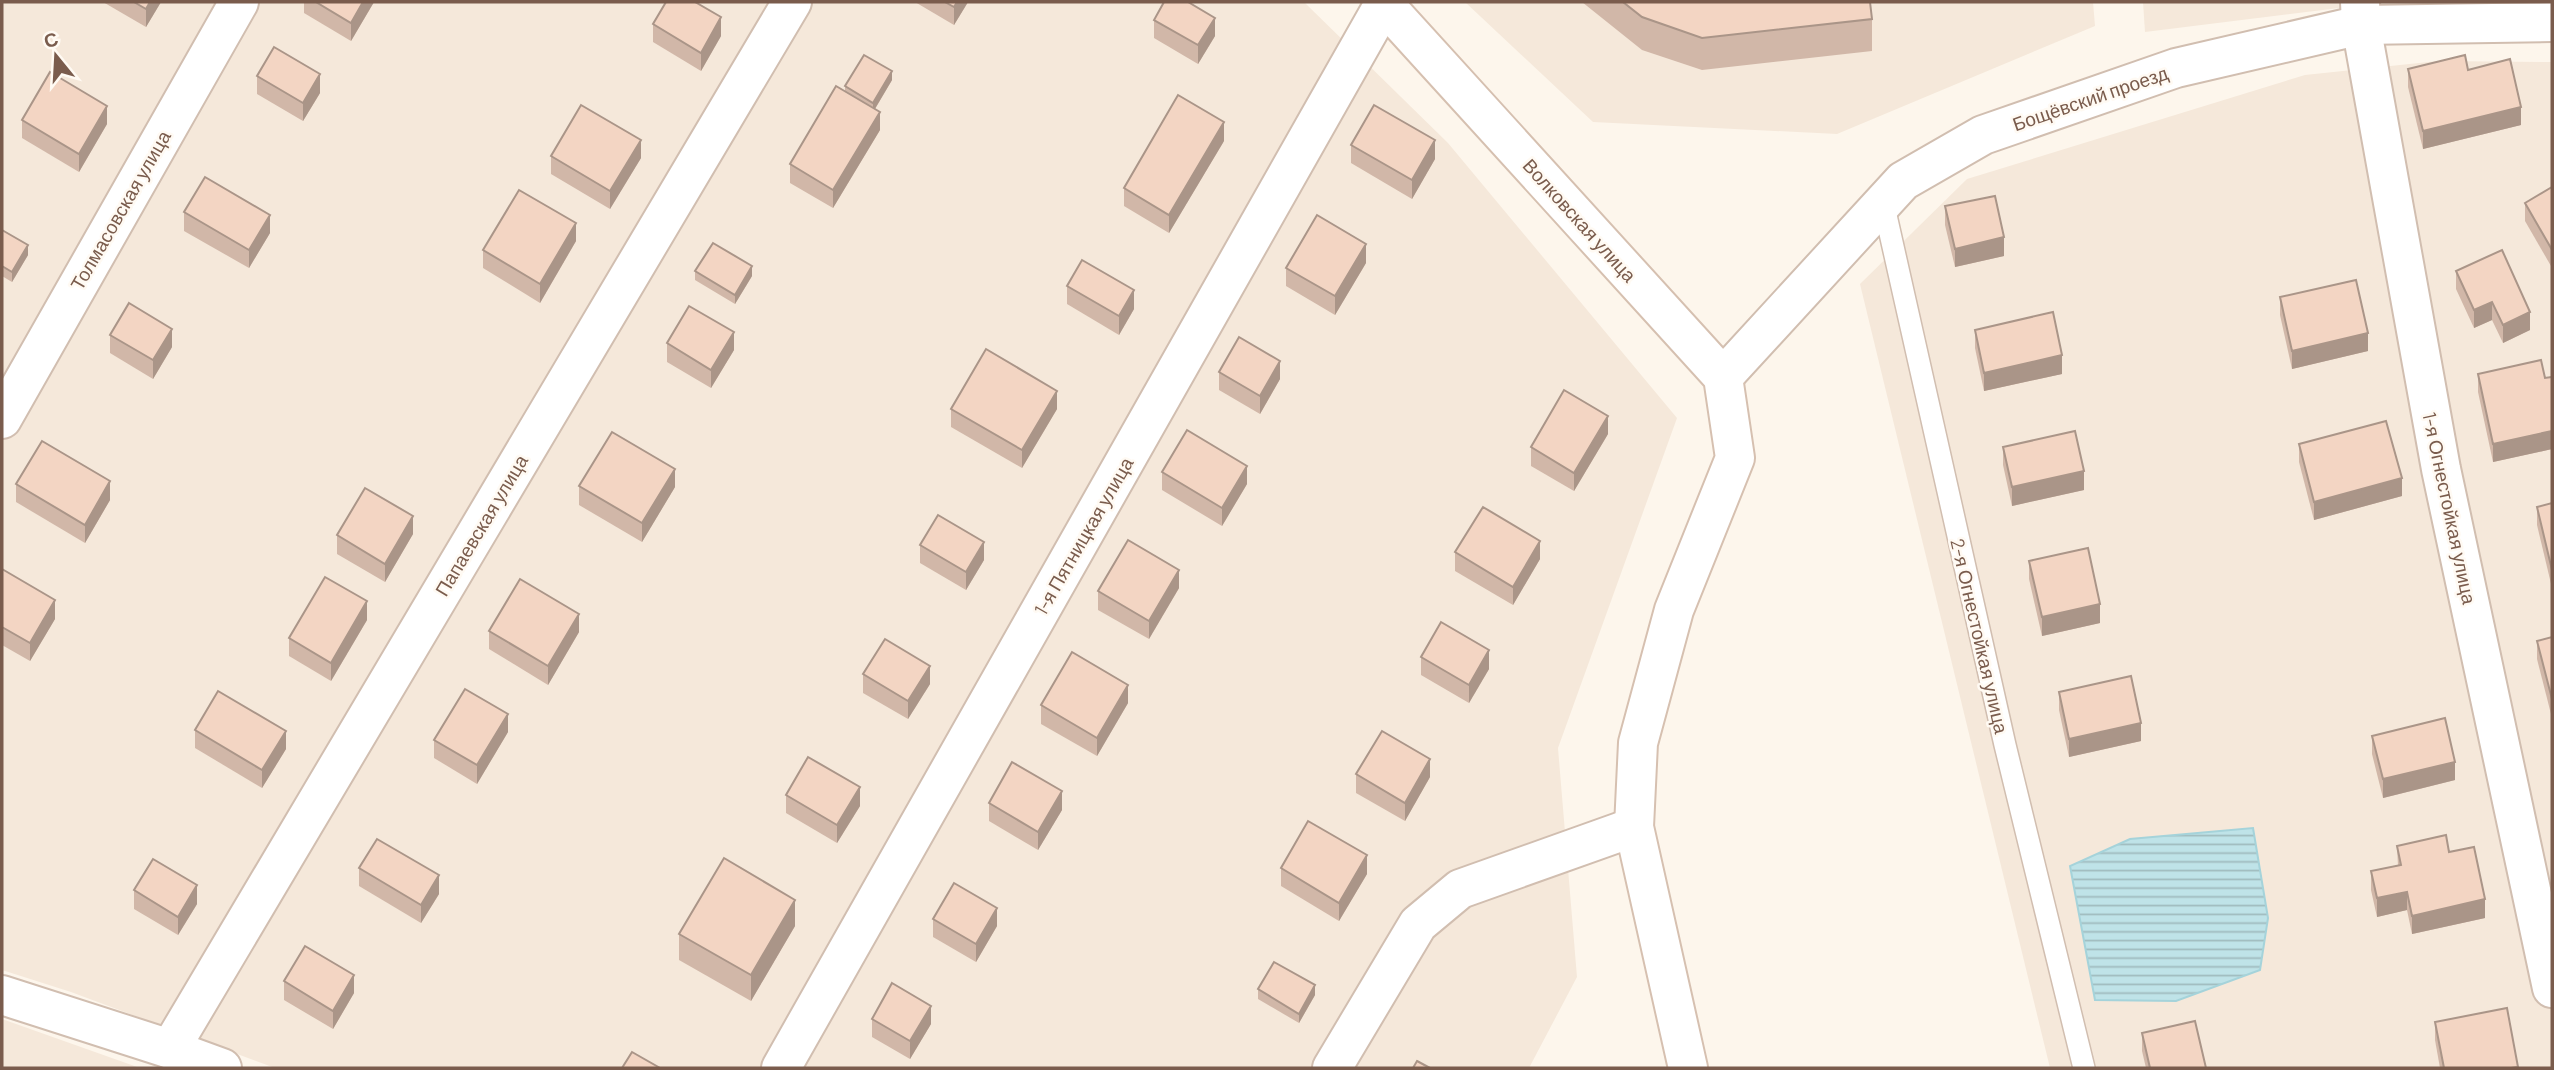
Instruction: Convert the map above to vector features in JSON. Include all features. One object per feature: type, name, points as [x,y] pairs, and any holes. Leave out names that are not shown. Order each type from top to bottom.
[{"type":"street","name":"Толмасовская улица","points":[[2,419],[239,2]]},
{"type":"street","name":"Папаевская улица","points":[[170,1049],[792,2]]},
{"type":"street","name":"Волковская улица","points":[[1383,3],[1723,377]]},
{"type":"street","name":"1-я Пятницкая улица","points":[[781,1068],[1383,3]]},
{"type":"street","name":"Бощёвский проезд","points":[[1723,377],[1903,181],[1983,135],[2176,68],[2361,13],[2552,22]]},
{"type":"street","name":"1-я Огнестойкая улица","points":[[2361,13],[2441,469],[2552,988]]},
{"type":"street","points":[[1688,1068],[1634,827],[1638,743],[1671,623],[1735,458],[1723,377]]},
{"type":"street","points":[[1332,1068],[1418,924],[1460,889],[1634,827]]},
{"type":"street","points":[[2,995],[222,1068]]},
{"type":"lane","name":"2-я Огнестойкая улица","points":[[1883,202],[2001,732],[2084,1068]]},
{"type":"shaded area","points":[[2,2],[1304,2],[1448,143],[1677,418],[1558,748],[1577,977],[1529,1068],[275,1068],[71,992],[2,970]]},
{"type":"shaded area","points":[[1465,2],[2093,2],[2095,26],[1837,134],[1593,122]]},
{"type":"shaded area","points":[[2143,2],[2388,2],[2145,32]]},
{"type":"shaded area","points":[[2438,61],[2552,62],[2552,1068],[2050,1068],[1860,284],[1967,179],[2305,75]]},
{"type":"shaded area","points":[[2,1019],[140,1068],[2,1068]]},
{"type":"water","points":[[2253,828],[2268,918],[2260,970],[2176,1001],[2095,1000],[2070,866],[2130,839]]},
{"type":"building","points":[[134,2],[150,2],[146,9]]},
{"type":"building","points":[[316,2],[363,2],[351,23]]},
{"type":"building","points":[[666,2],[695,2],[721,17],[701,53],[653,24]]},
{"type":"building","points":[[1164,2],[1188,2],[1215,18],[1198,45],[1154,20]]},
{"type":"building","points":[[1623,2],[1870,2],[1872,19],[1702,38],[1642,17]]},
{"type":"building","points":[[274,47],[320,74],[303,103],[257,76]]},
{"type":"building","points":[[864,55],[892,71],[873,103],[845,86]]},
{"type":"building","points":[[2465,55],[2468,70],[2510,59],[2521,107],[2423,131],[2408,69]]},
{"type":"building","points":[[50,72],[107,106],[79,154],[22,120]]},
{"type":"building","points":[[836,86],[880,112],[833,190],[790,164]]},
{"type":"building","points":[[1178,95],[1224,122],[1169,215],[1124,188]]},
{"type":"building","points":[[581,105],[641,140],[610,191],[551,156]]},
{"type":"building","points":[[1374,105],[1435,140],[1412,180],[1351,145]]},
{"type":"building","points":[[205,177],[270,215],[249,250],[184,212]]},
{"type":"building","points":[[2552,187],[2552,247],[2551,248],[2525,203]]},
{"type":"building","points":[[519,190],[576,223],[540,284],[483,250]]},
{"type":"building","points":[[1995,196],[2004,237],[1955,249],[1945,206]]},
{"type":"building","points":[[1317,215],[1366,244],[1335,296],[1286,268]]},
{"type":"building","points":[[2,230],[28,245],[12,272],[2,266]]},
{"type":"building","points":[[713,243],[752,266],[735,295],[695,271]]},
{"type":"building","points":[[2502,250],[2530,312],[2503,325],[2492,302],[2474,310],[2456,271]]},
{"type":"building","points":[[1082,260],[1134,290],[1119,316],[1067,286]]},
{"type":"building","points":[[2356,280],[2368,333],[2292,351],[2280,297]]},
{"type":"building","points":[[129,303],[172,329],[153,360],[110,335]]},
{"type":"building","points":[[689,306],[734,332],[711,370],[667,343]]},
{"type":"building","points":[[2053,312],[2062,355],[1984,373],[1975,330]]},
{"type":"building","points":[[1239,337],[1280,361],[1260,396],[1219,372]]},
{"type":"building","points":[[986,349],[1057,391],[1022,450],[951,409]]},
{"type":"building","points":[[2541,360],[2545,378],[2552,377],[2552,431],[2493,444],[2478,374]]},
{"type":"building","points":[[1564,390],[1608,416],[1574,473],[1531,447]]},
{"type":"building","points":[[2386,421],[2402,478],[2314,502],[2299,444]]},
{"type":"building","points":[[1187,430],[1247,466],[1222,508],[1162,472]]},
{"type":"building","points":[[2075,431],[2084,471],[2012,487],[2003,447]]},
{"type":"building","points":[[612,432],[675,469],[642,523],[579,486]]},
{"type":"building","points":[[42,441],[110,481],[85,525],[16,484]]},
{"type":"building","points":[[365,488],[413,516],[385,564],[337,535]]},
{"type":"building","points":[[2552,503],[2552,570],[2537,507]]},
{"type":"building","points":[[1483,507],[1540,541],[1513,587],[1455,552]]},
{"type":"building","points":[[938,515],[984,542],[966,572],[920,545]]},
{"type":"building","points":[[1128,540],[1179,570],[1149,621],[1098,591]]},
{"type":"building","points":[[2088,548],[2100,604],[2042,617],[2029,561]]},
{"type":"building","points":[[2,569],[55,600],[30,643],[2,627]]},
{"type":"building","points":[[325,577],[367,601],[331,663],[289,638]]},
{"type":"building","points":[[520,579],[579,614],[548,666],[489,631]]},
{"type":"building","points":[[1441,622],[1489,650],[1469,685],[1421,657]]},
{"type":"building","points":[[2552,637],[2552,699],[2537,641]]},
{"type":"building","points":[[885,639],[930,666],[908,701],[863,674]]},
{"type":"building","points":[[1072,652],[1128,685],[1097,738],[1041,705]]},
{"type":"building","points":[[2131,676],[2141,723],[2069,739],[2059,692]]},
{"type":"building","points":[[465,689],[508,714],[477,765],[434,740]]},
{"type":"building","points":[[218,691],[286,731],[262,770],[195,730]]},
{"type":"building","points":[[2445,718],[2455,762],[2383,779],[2372,736]]},
{"type":"building","points":[[1382,731],[1430,759],[1405,803],[1356,774]]},
{"type":"building","points":[[808,757],[860,787],[837,825],[786,795]]},
{"type":"building","points":[[1012,762],[1062,791],[1038,832],[989,803]]},
{"type":"building","points":[[1308,821],[1367,855],[1339,903],[1281,868]]},
{"type":"building","points":[[2446,835],[2449,852],[2474,847],[2485,899],[2412,916],[2407,892],[2377,898],[2371,871],[2401,865],[2397,846]]},
{"type":"building","points":[[377,839],[439,875],[421,905],[359,868]]},
{"type":"building","points":[[724,858],[795,900],[751,975],[679,934]]},
{"type":"building","points":[[153,859],[197,885],[178,917],[134,890]]},
{"type":"building","points":[[954,883],[997,908],[976,944],[933,919]]},
{"type":"building","points":[[305,946],[354,975],[333,1011],[284,981]]},
{"type":"building","points":[[1274,962],[1315,985],[1299,1014],[1258,989]]},
{"type":"building","points":[[892,983],[931,1006],[910,1041],[872,1019]]},
{"type":"building","points":[[2507,1008],[2518,1067],[2444,1068],[2435,1022]]},
{"type":"building","points":[[2195,1021],[2206,1068],[2150,1068],[2142,1033]]},
{"type":"building","points":[[632,1052],[660,1068],[622,1068]]},
{"type":"building","points":[[1417,1061],[1430,1068],[1413,1068]]}]
